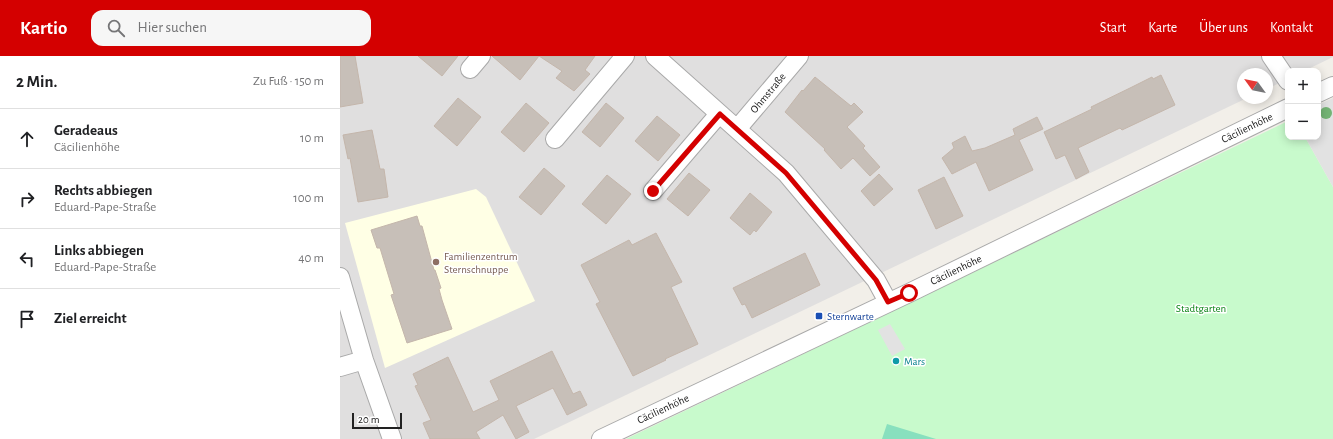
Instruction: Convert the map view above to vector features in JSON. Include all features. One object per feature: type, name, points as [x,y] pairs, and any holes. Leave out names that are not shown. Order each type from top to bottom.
[{"type":"street","points":[[555,139],[625,56]]},
{"type":"street","points":[[655,56],[786,173],[876,280],[888,302]]},
{"type":"street","name":"Ohmstraße","points":[[737,129],[799,56]]},
{"type":"street","points":[[1271,56],[1285,77]]},
{"type":"street","points":[[1321,92],[1333,86]]},
{"type":"street","name":"Cäcilienhöhe","points":[[601,439],[1285,109]]},
{"type":"street","points":[[653,191],[720,114]]},
{"type":"street","points":[[340,277],[364,360],[392,439]]},
{"type":"street","points":[[340,367],[364,360]]},
{"type":"shaded area","points":[[340,56],[1333,56],[1310,68],[1285,68],[1285,80],[1273,86],[1273,68],[1237,68],[1237,103],[534,439],[340,439]]},
{"type":"shaded area","points":[[1333,98],[1333,187],[1307,140],[1321,140],[1321,104]]},
{"type":"shaded area","name":"Familienzentrum Sternschnuppe","points":[[476,189],[486,197],[535,301],[385,368],[345,223]]},
{"type":"shaded area","points":[[890,324],[905,349],[892,356],[878,330]]},
{"type":"green space","name":"Stadtgarten","points":[[1285,122],[1285,140],[1307,140],[1333,187],[1333,439],[626,439]]},
{"type":"green space","points":[[887,424],[936,439],[882,439]]},
{"type":"building","points":[[340,56],[355,56],[363,103],[340,107]]},
{"type":"building","points":[[418,56],[458,56],[442,76]]},
{"type":"building","points":[[492,56],[539,56],[520,80]]},
{"type":"building","points":[[539,56],[595,56],[585,70],[590,74],[574,91],[556,78],[562,71]]},
{"type":"building","points":[[1161,75],[1175,105],[1122,130],[1120,128],[1078,148],[1089,172],[1076,179],[1065,155],[1056,159],[1044,132],[1092,109],[1091,107],[1152,77],[1153,79]]},
{"type":"building","points":[[815,77],[851,106],[854,103],[863,112],[847,127],[865,146],[863,148],[880,167],[870,176],[853,158],[841,169],[824,150],[825,149],[785,112],[802,90],[803,91]]},
{"type":"building","points":[[458,98],[481,117],[457,146],[434,126]]},
{"type":"building","points":[[526,103],[549,123],[524,152],[501,132]]},
{"type":"building","points":[[606,103],[624,118],[600,147],[582,132]]},
{"type":"building","points":[[657,116],[680,135],[658,161],[635,141]]},
{"type":"building","points":[[1037,117],[1043,129],[1019,140],[1033,170],[989,191],[976,162],[952,174],[942,158],[954,148],[952,143],[965,136],[972,151],[985,148],[1015,135],[1013,129]]},
{"type":"building","points":[[372,130],[380,169],[384,169],[388,197],[358,202],[350,158],[348,159],[343,135]]},
{"type":"building","points":[[544,168],[565,186],[541,215],[519,197]]},
{"type":"building","points":[[689,173],[710,190],[688,216],[667,199]]},
{"type":"building","points":[[879,174],[893,189],[874,206],[861,191]]},
{"type":"building","points":[[607,175],[631,194],[606,224],[582,204]]},
{"type":"building","points":[[944,177],[963,216],[936,229],[918,190]]},
{"type":"building","points":[[750,193],[772,212],[756,232],[754,230],[750,235],[730,218]]},
{"type":"building","points":[[417,216],[420,226],[422,226],[434,270],[441,288],[439,289],[442,300],[452,329],[407,343],[391,295],[394,294],[380,248],[377,248],[371,230]]},
{"type":"building","points":[[656,233],[682,282],[671,287],[698,344],[633,376],[596,304],[600,302],[581,265],[629,240],[632,245]]},
{"type":"building","points":[[805,253],[820,285],[752,318],[745,304],[742,305],[733,288]]},
{"type":"building","points":[[552,351],[573,394],[580,391],[587,405],[567,415],[553,388],[516,406],[529,432],[516,439],[503,415],[476,432],[480,439],[430,439],[423,423],[431,420],[415,386],[418,385],[413,374],[448,357],[473,412],[499,400],[490,381]]},
{"type":"place","name":"Familienzentrum Sternschnuppe","points":[[436,262]]},
{"type":"place","name":"Sternwarte","points":[[819,316]]},
{"type":"place","name":"Mars","points":[[896,361]]},
{"type":"route","points":[[653,191],[720,114],[786,173],[876,280],[888,302],[909,293]]}]
